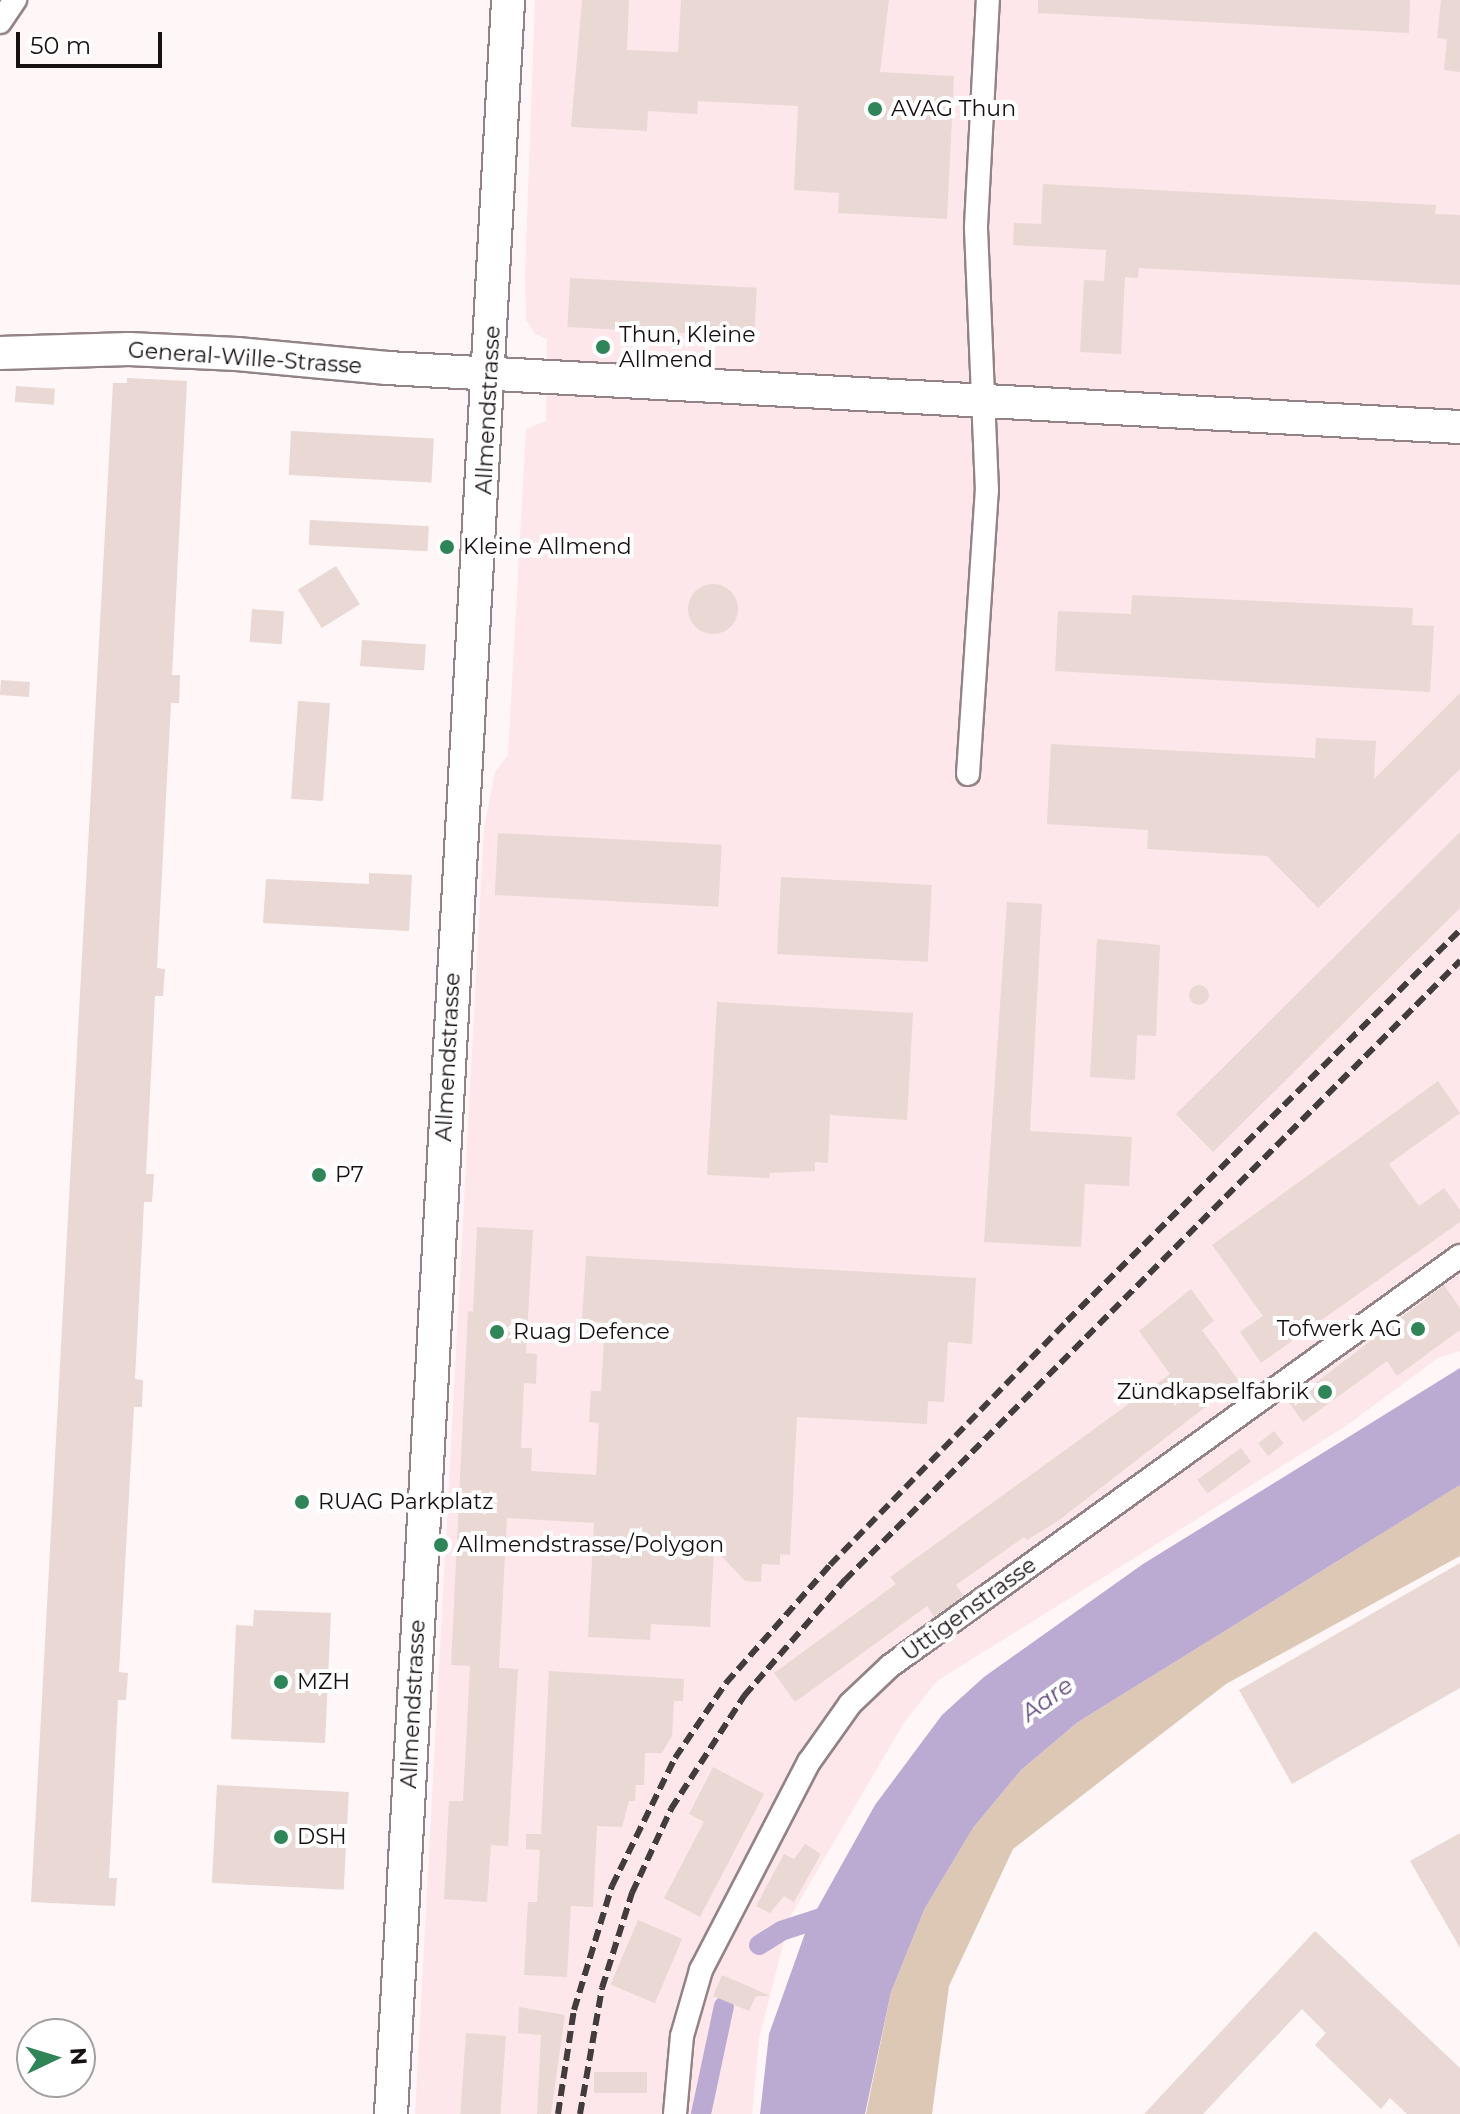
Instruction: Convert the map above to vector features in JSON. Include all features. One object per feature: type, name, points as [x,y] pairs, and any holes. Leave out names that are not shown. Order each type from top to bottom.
[{"type":"main road","name":"Allmendstrasse","points":[[391,2114],[490,374],[508,0]]},
{"type":"main road","name":"General-Wille-Strasse","points":[[0,353],[129,349],[490,374],[1460,427]]},
{"type":"street","points":[[0,22],[15,0]]},
{"type":"street","points":[[968,774],[987,491],[976,226],[988,0]]},
{"type":"street","name":"Uttigenstrasse","points":[[675,2114],[682,2036],[701,1970],[809,1762],[850,1704],[890,1666],[1460,1256]]},
{"type":"shaded area","points":[[535,0],[1460,0],[1460,1351],[1438,1358],[1346,1426],[937,1681],[905,1721],[790,1917],[759,2039],[752,2114],[415,2114],[484,828],[495,772],[508,755],[526,429],[546,421],[547,339],[535,334],[526,320]]},
{"type":"shaded area","points":[[1460,1485],[1460,1556],[1226,1684],[1013,1849],[949,1986],[932,2114],[866,2114],[891,1992],[925,1908],[973,1828],[1021,1770],[1078,1722]]},
{"type":"water","name":"Aare","points":[[1460,1368],[1460,1485],[1078,1722],[1021,1770],[973,1828],[925,1908],[891,1992],[865,2114],[760,2114],[769,2034],[808,1925],[875,1805],[942,1715],[984,1677],[1143,1564]]},
{"type":"building","name":"AVAG Thun","points":[[582,0],[629,0],[627,50],[678,52],[681,0],[889,0],[880,72],[954,76],[947,219],[838,213],[839,193],[794,190],[798,106],[698,101],[697,114],[648,111],[647,131],[571,127]]},
{"type":"building","points":[[1038,0],[1410,0],[1409,33],[1038,13]]},
{"type":"building","points":[[1441,0],[1460,0],[1460,72],[1444,70],[1447,39],[1437,38]]},
{"type":"building","points":[[1043,184],[1436,205],[1435,214],[1460,215],[1460,285],[1139,268],[1138,278],[1125,277],[1121,354],[1080,352],[1084,280],[1104,281],[1106,250],[1013,245],[1014,223],[1041,224]]},
{"type":"building","points":[[570,278],[757,288],[754,337],[567,327]]},
{"type":"building","points":[[127,378],[187,381],[172,675],[180,675],[179,703],[171,703],[157,968],[165,969],[163,996],[155,996],[146,1174],[154,1174],[152,1202],[144,1202],[135,1379],[143,1380],[142,1407],[134,1407],[119,1672],[128,1673],[126,1700],[118,1700],[109,1878],[117,1878],[115,1906],[31,1902],[113,383],[127,383]]},
{"type":"building","points":[[16,386],[55,389],[54,405],[15,402]]},
{"type":"building","points":[[291,431],[434,438],[432,482],[289,475]]},
{"type":"building","points":[[310,520],[429,526],[428,551],[309,545]]},
{"type":"building","points":[[336,566],[360,604],[322,628],[298,590]]},
{"type":"building","points":[[713,584],[730,592],[738,609],[730,626],[713,634],[696,626],[688,609],[696,592]]},
{"type":"building","points":[[1132,595],[1413,608],[1412,625],[1434,626],[1430,692],[1055,671],[1058,611],[1131,614]]},
{"type":"building","points":[[252,609],[284,611],[282,644],[250,642]]},
{"type":"building","points":[[362,640],[426,644],[424,670],[360,666]]},
{"type":"building","points":[[1,680],[30,682],[29,697],[0,695]]},
{"type":"building","points":[[1460,693],[1460,769],[1318,908],[1267,856],[1147,849],[1148,830],[1047,824],[1051,744],[1315,758],[1316,738],[1376,741],[1374,779]]},
{"type":"building","points":[[298,701],[330,703],[323,801],[291,799]]},
{"type":"building","points":[[1460,832],[1460,908],[1213,1152],[1176,1114]]},
{"type":"building","points":[[498,833],[722,845],[718,907],[495,895]]},
{"type":"building","points":[[369,873],[412,875],[409,931],[263,923],[266,879],[369,884]]},
{"type":"building","points":[[781,877],[932,885],[928,962],[777,954]]},
{"type":"building","points":[[1007,902],[1042,904],[1030,1131],[1132,1137],[1129,1186],[1085,1184],[1081,1247],[984,1242]]},
{"type":"building","points":[[1097,939],[1160,945],[1156,1036],[1137,1035],[1135,1080],[1090,1077]]},
{"type":"building","points":[[1199,985],[1206,988],[1209,995],[1206,1002],[1199,1005],[1192,1002],[1189,995],[1192,988]]},
{"type":"building","points":[[717,1002],[913,1013],[907,1120],[830,1115],[828,1163],[815,1162],[815,1171],[770,1173],[769,1178],[707,1175]]},
{"type":"building","points":[[1438,1081],[1460,1113],[1389,1164],[1419,1206],[1444,1188],[1460,1210],[1460,1222],[1261,1363],[1240,1332],[1263,1316],[1212,1245]]},
{"type":"building","points":[[477,1227],[533,1230],[526,1353],[537,1354],[536,1384],[524,1383],[521,1448],[532,1448],[531,1471],[596,1475],[599,1423],[589,1422],[591,1391],[601,1391],[605,1323],[582,1321],[586,1256],[976,1278],[972,1344],[948,1342],[944,1402],[928,1401],[927,1424],[797,1417],[790,1555],[780,1554],[780,1565],[762,1564],[761,1582],[745,1581],[714,1548],[710,1627],[651,1624],[650,1640],[588,1637],[594,1523],[507,1518],[499,1668],[518,1669],[508,1846],[491,1845],[487,1902],[444,1899],[449,1801],[463,1801],[470,1666],[451,1665],[468,1311],[473,1312]]},
{"type":"building","points":[[1444,1285],[1460,1308],[1460,1330],[1397,1376],[1387,1361],[1303,1422],[1289,1403]]},
{"type":"building","points":[[1191,1289],[1214,1321],[1202,1330],[1239,1381],[1058,1521],[1027,1540],[1024,1537],[956,1585],[964,1596],[934,1617],[927,1606],[795,1702],[774,1673],[896,1584],[890,1577],[1170,1374],[1139,1331]]},
{"type":"building","points":[[1274,1431],[1284,1444],[1268,1456],[1258,1443]]},
{"type":"building","points":[[1241,1448],[1251,1462],[1207,1493],[1197,1480]]},
{"type":"building","points":[[1460,1563],[1460,1688],[1292,1784],[1239,1690]]},
{"type":"building","name":"MZH","points":[[254,1610],[331,1613],[325,1743],[231,1739],[236,1625],[253,1626]]},
{"type":"building","points":[[549,1671],[684,1679],[683,1701],[674,1701],[672,1736],[662,1753],[645,1753],[644,1785],[636,1785],[635,1801],[629,1801],[622,1827],[597,1826],[593,1907],[571,1906],[567,1977],[524,1975],[528,1902],[537,1902],[540,1850],[526,1849],[526,1834],[541,1834]]},
{"type":"building","points":[[713,1767],[764,1794],[700,1917],[664,1898],[704,1822],[689,1814]]},
{"type":"building","name":"DSH","points":[[217,1785],[349,1792],[344,1890],[212,1883]]},
{"type":"building","points":[[1460,1833],[1460,1948],[1410,1861]]},
{"type":"building","points":[[805,1844],[821,1854],[794,1902],[784,1896],[770,1913],[756,1906],[784,1854],[794,1859]]},
{"type":"building","points":[[638,1920],[682,1939],[655,2003],[611,1984]]},
{"type":"building","points":[[1315,1931],[1460,2068],[1460,2114],[1407,2114],[1390,2098],[1381,2109],[1315,2045],[1326,2033],[1302,2009],[1203,2114],[1144,2114]]},
{"type":"building","points":[[722,1975],[770,1996],[756,1996],[749,2011],[713,1996]]},
{"type":"building","points":[[519,2007],[565,2015],[551,2114],[537,2114],[541,2035],[518,2033]]},
{"type":"building","points":[[466,2033],[506,2036],[500,2114],[460,2114]]},
{"type":"building","points":[[594,2072],[647,2072],[647,2093],[594,2093]]},
{"type":"waterway","points":[[759,1945],[781,1931],[836,1913]]},
{"type":"waterway","points":[[701,2114],[724,2006]]},
{"type":"railway","points":[[558,2114],[574,2010],[612,1886],[675,1758],[726,1683],[830,1565],[1067,1321],[1460,930]]},
{"type":"railway","points":[[580,2114],[602,1988],[632,1893],[671,1809],[744,1696],[845,1580],[1460,961]]},
{"type":"place","name":"AVAG Thun","points":[[875,109]]},
{"type":"place","name":"Thun, Kleine Allmend","points":[[603,347]]},
{"type":"place","name":"Kleine Allmend","points":[[447,547]]},
{"type":"place","name":"P7","points":[[319,1175]]},
{"type":"place","name":"Tofwerk AG","points":[[1418,1329]]},
{"type":"place","name":"Ruag Defence","points":[[497,1332]]},
{"type":"place","name":"Zündkapselfabrik","points":[[1325,1392]]},
{"type":"place","name":"RUAG Parkplatz","points":[[302,1502]]},
{"type":"place","name":"Allmendstrasse/Polygon","points":[[441,1545]]},
{"type":"place","name":"MZH","points":[[281,1682]]},
{"type":"place","name":"DSH","points":[[281,1837]]}]
